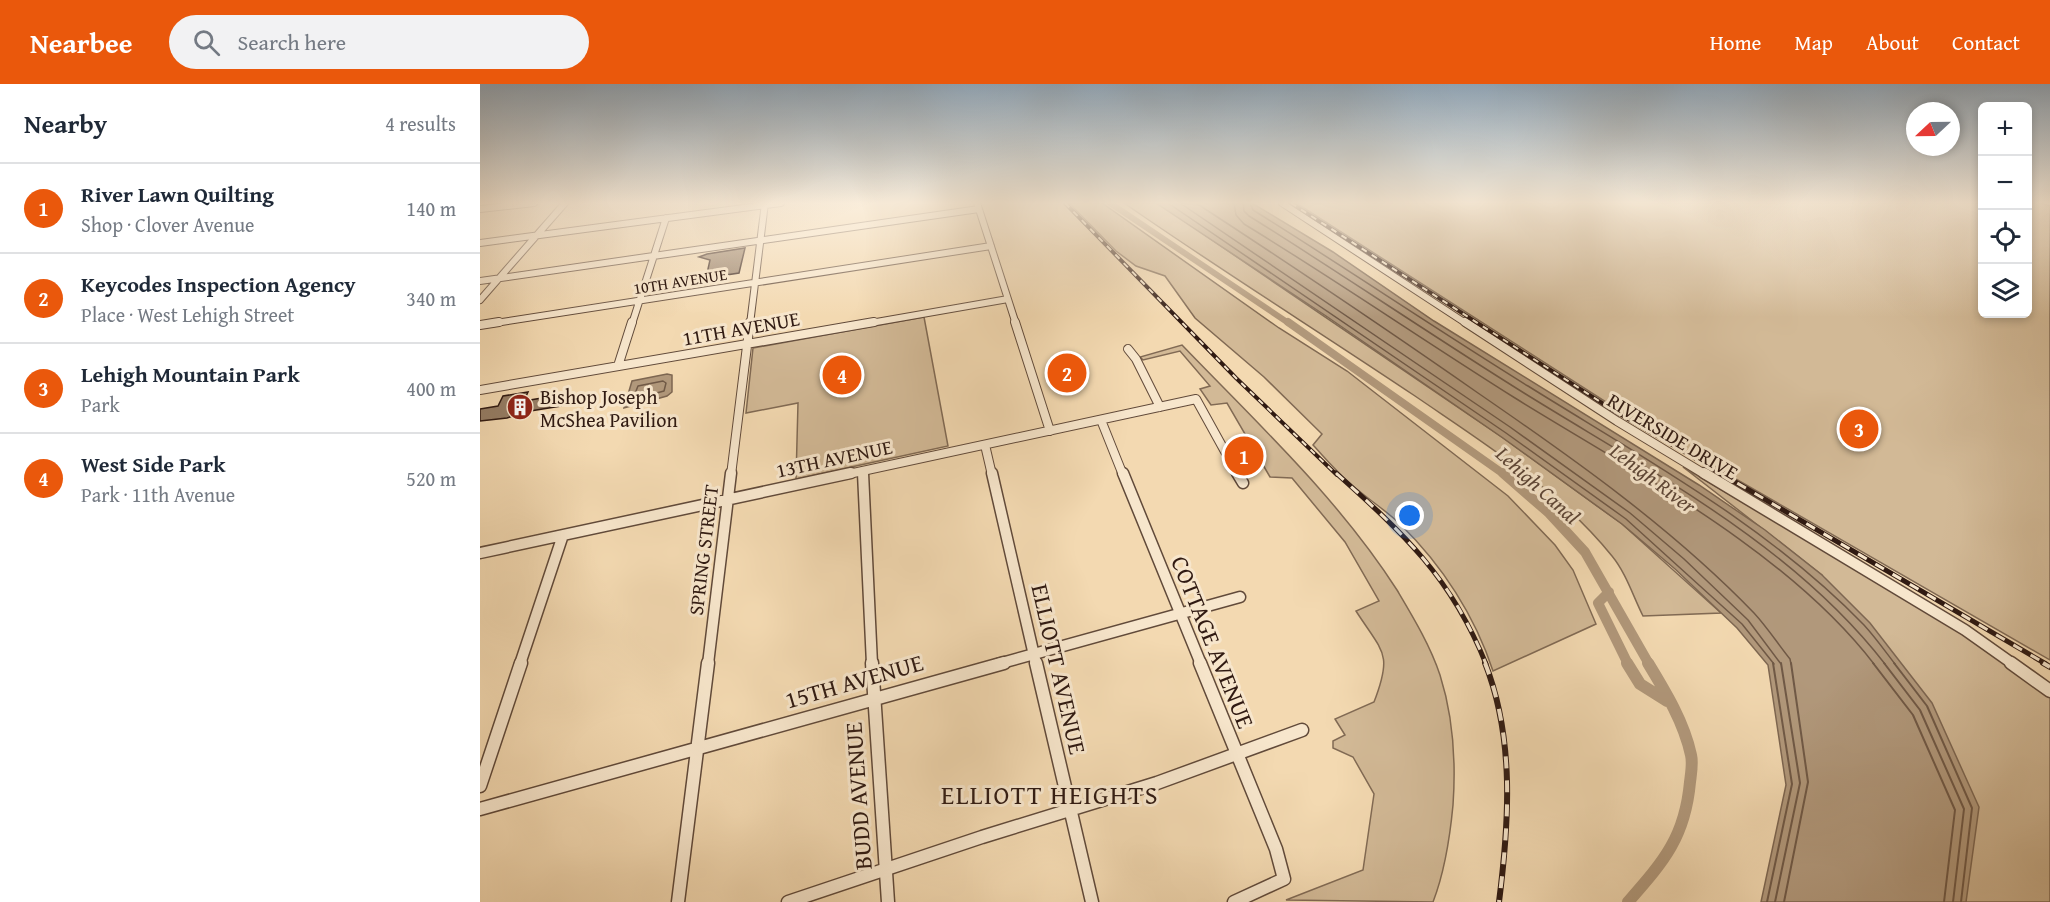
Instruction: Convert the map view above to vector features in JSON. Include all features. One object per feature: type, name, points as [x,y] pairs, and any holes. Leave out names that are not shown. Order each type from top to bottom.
[{"type":"street","points":[[480,300],[530,241]]},
{"type":"street","points":[[618,366],[658,241]]},
{"type":"street","points":[[480,281],[758,241]]},
{"type":"street","name":"SPRING STREET","points":[[678,902],[759,241]]},
{"type":"street","points":[[989,241],[1050,431]]},
{"type":"street","name":"RIVERSIDE DRIVE","points":[[1340,241],[1607,416],[1965,630],[2050,692]]},
{"type":"street","name":"10TH AVENUE","points":[[480,325],[991,246]]},
{"type":"street","name":"11TH AVENUE","points":[[480,390],[1008,299]]},
{"type":"street","points":[[1128,349],[1160,407]]},
{"type":"street","name":"13TH AVENUE","points":[[480,553],[1196,399],[1243,483]]},
{"type":"street","name":"COTTAGE AVENUE","points":[[1101,420],[1276,849],[1284,879],[1234,902]]},
{"type":"street","name":"ELLIOTT AVENUE","points":[[986,445],[1092,902]]},
{"type":"street","name":"BUDD AVENUE","points":[[863,471],[874,699],[888,902]]},
{"type":"street","points":[[480,786],[563,536]]},
{"type":"street","name":"15TH AVENUE","points":[[480,809],[1240,597]]},
{"type":"street","points":[[788,902],[1236,755],[1302,730]]},
{"type":"shaded area","points":[[1106,241],[1156,241],[1279,328],[1347,371],[1508,496],[1555,545],[1573,570],[1596,624],[1493,671],[1477,631],[1456,592],[1430,557],[1401,525],[1346,480],[1313,445],[1322,434],[1264,377],[1195,318],[1165,276],[1136,266]]},
{"type":"shaded area","points":[[1180,241],[1214,241],[1503,438],[1622,524],[1721,613],[1643,616],[1625,577],[1612,556],[1568,509],[1544,489],[1494,450],[1415,396]]},
{"type":"shaded area","points":[[1355,241],[1978,241],[1978,318],[2032,318],[2032,241],[2050,241],[2050,660],[1637,422]]},
{"type":"shaded area","points":[[924,317],[948,446],[796,479],[798,403],[746,413],[753,348]]},
{"type":"shaded area","points":[[1182,345],[1296,462],[1349,524],[1397,590],[1431,653],[1440,675],[1448,707],[1454,772],[1449,842],[1433,902],[1286,900],[1363,870],[1374,794],[1353,757],[1333,748],[1333,741],[1345,735],[1335,719],[1374,702],[1380,686],[1384,663],[1382,654],[1379,645],[1356,611],[1379,601],[1345,542],[1292,478],[1270,477],[1227,403],[1211,405],[1200,389],[1210,386],[1180,351],[1143,360],[1140,357]]},
{"type":"shaded area","points":[[1683,467],[1959,630],[2050,696],[2050,902],[1966,902],[1822,575]]},
{"type":"water","name":"Lehigh River","points":[[1213,241],[1315,241],[1434,321],[1699,485],[1765,530],[1822,575],[1870,623],[1932,703],[1979,807],[1966,902],[1761,902],[1786,785],[1768,665],[1737,628],[1675,569],[1622,524],[1503,438]]},
{"type":"water","points":[[672,375],[672,392],[667,396],[624,408],[632,381]]},
{"type":"building","points":[[745,248],[739,273],[706,278],[710,260],[699,257]]},
{"type":"building","points":[[1067,368],[1068,371],[1081,368],[1084,376],[1053,382],[1050,371]]},
{"type":"building","name":"Bishop Joseph McShea Pavilion","points":[[528,392],[524,401],[566,394],[565,397],[569,399],[561,406],[524,412],[507,418],[480,421],[480,409],[498,406],[503,396]]},
{"type":"waterway","name":"Lehigh Canal","points":[[1167,241],[1290,324]]},
{"type":"waterway","name":"Lehigh Canal","points":[[1288,322],[1505,475]]},
{"type":"waterway","name":"Lehigh Canal","points":[[1503,473],[1549,513],[1585,552],[1608,593]]},
{"type":"waterway","name":"Lehigh Canal","points":[[1608,593],[1649,664]]},
{"type":"waterway","points":[[1608,593],[1598,603],[1628,664]]},
{"type":"waterway","points":[[1627,663],[1640,684],[1667,701]]},
{"type":"waterway","name":"Lehigh Canal","points":[[1628,902],[1662,861],[1677,834],[1687,802],[1692,768],[1688,743],[1679,719],[1648,663]]},
{"type":"railway","points":[[1102,241],[1236,378],[1337,475]]},
{"type":"railway","points":[[1350,241],[1613,410],[1723,475]]},
{"type":"railway","points":[[1336,473],[1404,537],[1441,581],[1472,633],[1486,664]]},
{"type":"railway","points":[[1720,473],[2046,664]]},
{"type":"railway","points":[[1485,663],[1495,692],[1501,721],[1507,781],[1507,812],[1499,902]]},
{"type":"railway","points":[[2043,663],[2050,667]]},
{"type":"place","name":"Keycodes Inspection Agency","points":[[1067,373]]},
{"type":"place","name":"West Side Park","points":[[842,375]]},
{"type":"place","name":"Bishop Joseph McShea Pavilion","points":[[520,407]]},
{"type":"place","name":"Lehigh Mountain Park","points":[[1859,429]]},
{"type":"place","name":"River Lawn Quilting","points":[[1244,456]]},
{"type":"district","name":"ELLIOTT HEIGHTS","points":[[1050,794]]}]
